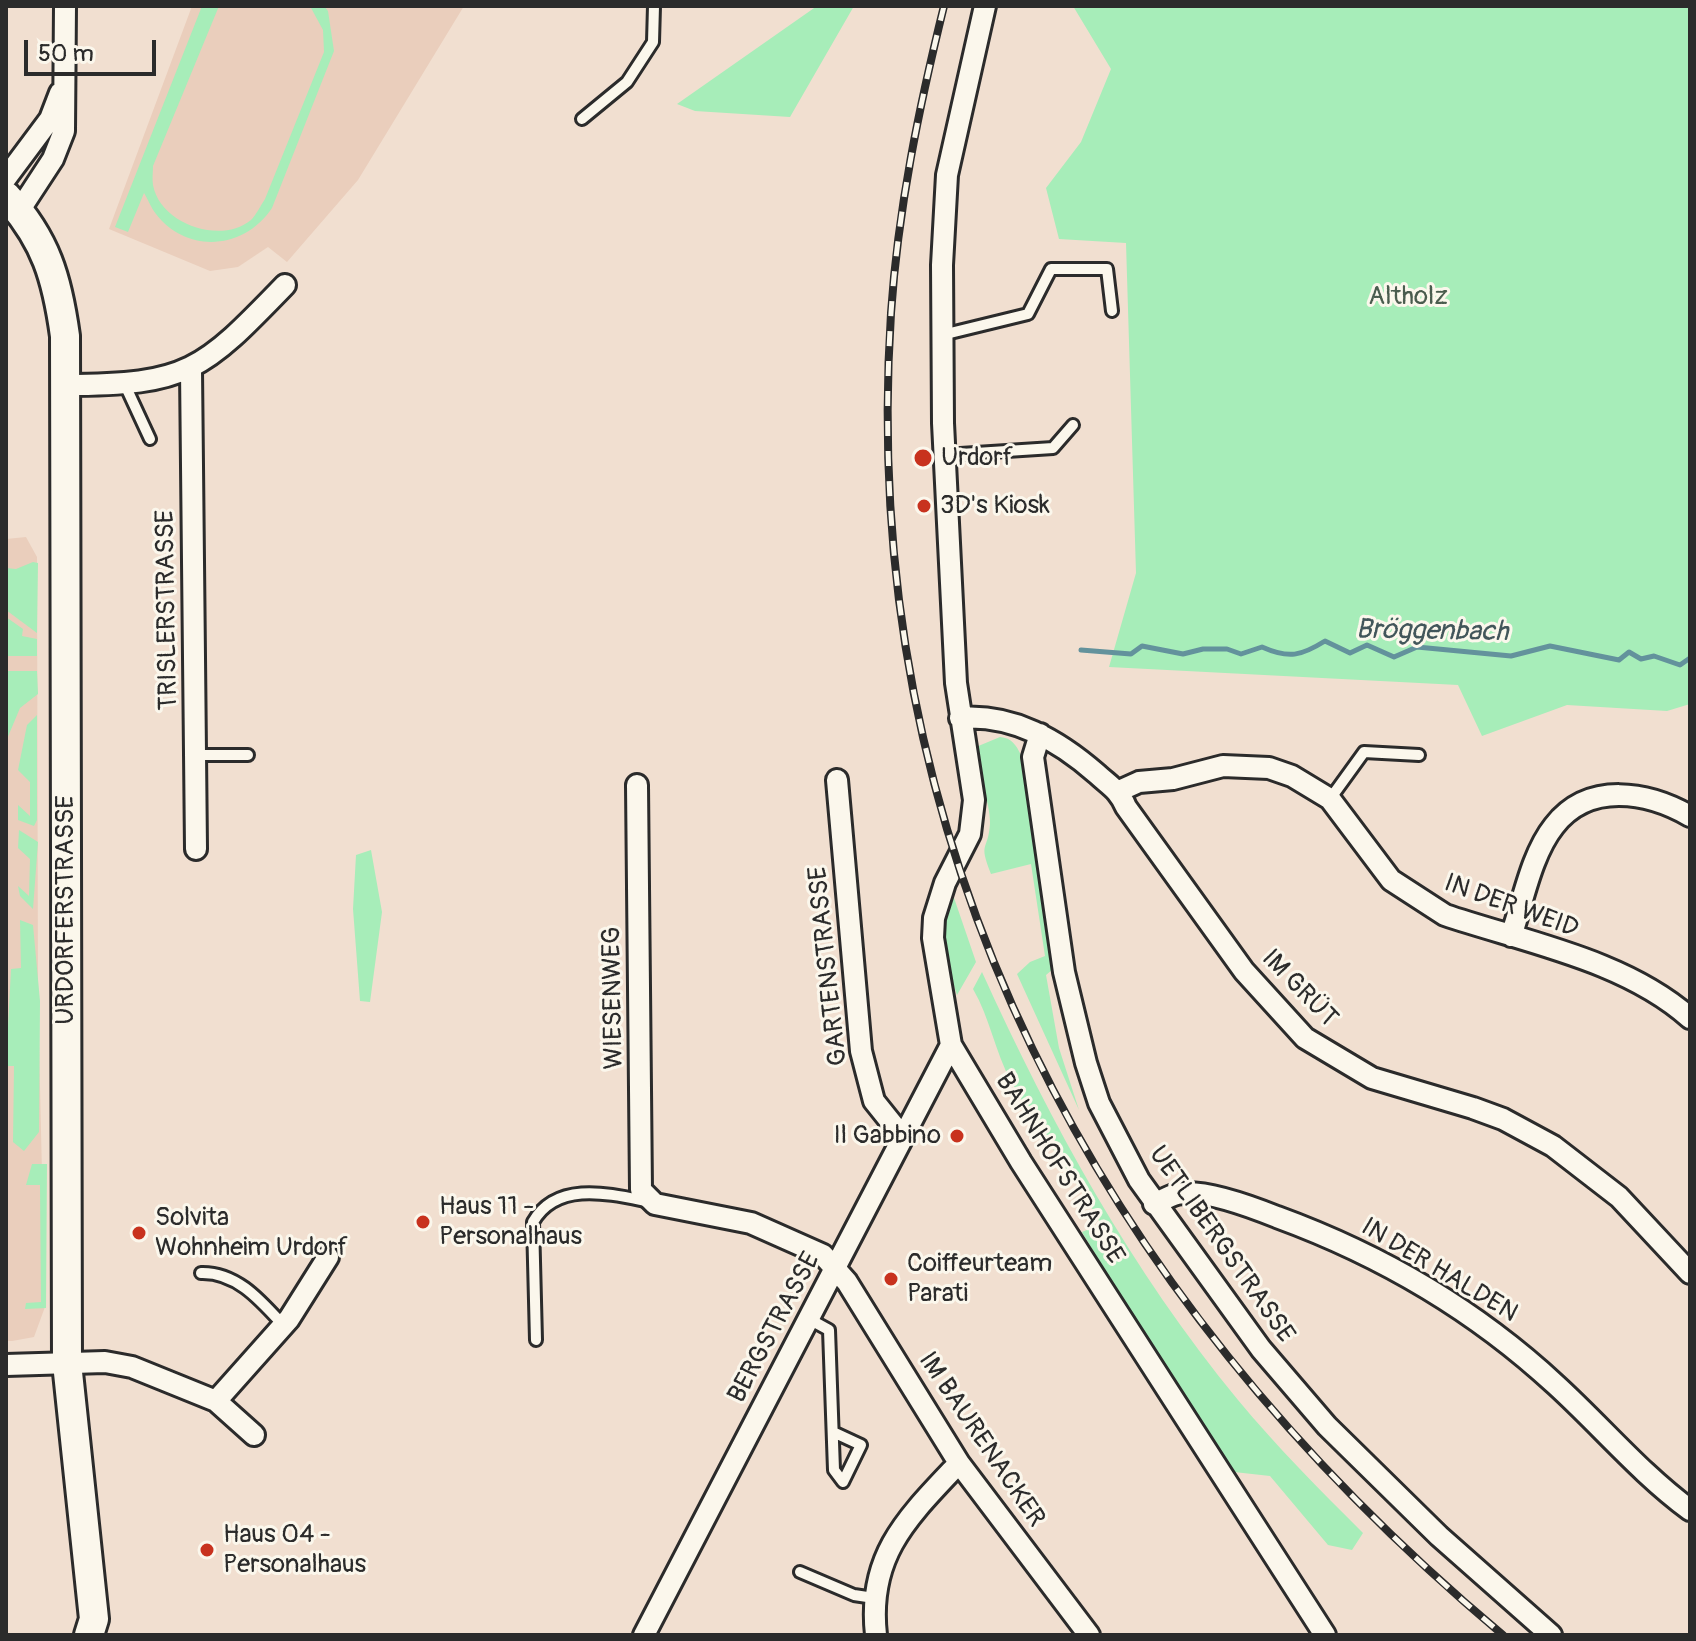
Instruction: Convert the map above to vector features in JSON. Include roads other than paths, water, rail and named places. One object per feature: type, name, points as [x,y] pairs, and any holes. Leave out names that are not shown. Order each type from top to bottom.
[{"type":"main road","name":"URDORFERSTRASSE","points":[[13,203],[45,250],[58,286],[65,336],[67,1363],[95,1630]]},
{"type":"street","name":"URDORFERSTRASSE","points":[[13,203],[61,142],[65,120],[65,6]]},
{"type":"street","points":[[942,335],[947,175],[985,6]]},
{"type":"street","name":"URDORFERSTRASSE","points":[[6,178],[50,119],[63,85]]},
{"type":"street","points":[[65,385],[125,385],[191,370],[235,337],[285,285]]},
{"type":"street","name":"BAHNHOFSTRASSE","points":[[942,335],[956,683],[974,816],[970,834],[938,900],[933,938],[951,1045],[1021,1162],[1325,1635]]},
{"type":"street","name":"TRISLERSTRASSE","points":[[191,370],[196,849]]},
{"type":"street","name":"IM GRÜT","points":[[960,718],[1012,722],[1040,734],[1074,755],[1119,791],[1126,807],[1244,971],[1305,1038],[1372,1078],[1483,1111],[1553,1146],[1619,1197],[1690,1273]]},
{"type":"street","name":"UETLIBERGSTRASSE","points":[[1040,734],[1033,757],[1040,811],[1064,972],[1086,1063],[1099,1103],[1154,1204],[1261,1349],[1327,1426],[1439,1536],[1551,1635]]},
{"type":"street","name":"IN DER WEID","points":[[1119,791],[1139,782],[1243,765],[1269,768],[1292,776],[1330,799],[1376,863],[1403,890],[1445,915],[1616,974],[1657,994],[1690,1018]]},
{"type":"street","name":"GARTENSTRASSE","points":[[837,780],[861,1051],[874,1101],[902,1136]]},
{"type":"street","name":"WIESENWEG","points":[[637,785],[642,1017],[639,1180],[641,1190],[655,1204]]},
{"type":"street","points":[[1511,936],[1546,839],[1568,812],[1591,800],[1635,794],[1661,801],[1690,816]]},
{"type":"street","name":"BERGSTRASSE","points":[[644,1635],[951,1045]]},
{"type":"street","name":"IN DER HALDEN","points":[[1154,1204],[1176,1194],[1192,1193],[1224,1200],[1315,1230],[1402,1272],[1505,1340],[1558,1386],[1639,1469],[1690,1510]]},
{"type":"street","points":[[655,1204],[751,1223],[823,1255],[835,1269]]},
{"type":"street","points":[[216,1401],[284,1326],[328,1257]]},
{"type":"street","name":"IM BAURENACKER","points":[[835,1269],[870,1318],[959,1463],[1089,1635]]},
{"type":"street","points":[[6,1365],[105,1362],[132,1367],[216,1401],[254,1435]]},
{"type":"street","points":[[876,1635],[874,1598],[880,1567],[898,1533],[959,1463]]},
{"type":"lane","points":[[582,119],[627,82],[653,42],[654,6]]},
{"type":"lane","points":[[942,335],[1028,314],[1051,269],[1107,269],[1112,311]]},
{"type":"lane","points":[[125,385],[150,439]]},
{"type":"lane","points":[[945,455],[1053,448],[1073,425]]},
{"type":"lane","points":[[1330,799],[1364,752],[1419,755]]},
{"type":"lane","points":[[195,755],[248,755]]},
{"type":"lane","points":[[536,1340],[533,1222],[540,1209],[553,1199],[575,1193],[655,1204]]},
{"type":"lane","points":[[201,1273],[212,1273],[250,1290],[284,1326]]},
{"type":"lane","points":[[809,1319],[829,1330],[833,1432]]},
{"type":"lane","points":[[800,1572],[854,1595],[874,1598]]},
{"type":"waterway","name":"Bröggenbach","points":[[1081,650],[1131,654],[1142,646],[1183,654],[1203,649],[1227,649],[1241,654],[1262,647],[1295,654],[1325,641],[1350,653],[1367,645],[1394,657],[1417,647],[1511,656],[1550,646],[1619,660],[1629,652],[1641,659],[1654,656],[1680,665],[1690,658]]},
{"type":"railway","points":[[944,6],[911,158],[894,274],[891,313],[891,510],[915,699],[963,878],[1032,1049],[1123,1210],[1232,1361],[1359,1503],[1503,1635]]},
{"type":"place","name":"Urdorf","points":[[923,458]]},
{"type":"place","name":"3D's Kiosk","points":[[924,506]]},
{"type":"place","name":"Il Gabbino","points":[[957,1136]]},
{"type":"place","name":"Haus 11 - Personalhaus","points":[[423,1222]]},
{"type":"place","name":"Solvita Wohnheim Urdorf","points":[[139,1233]]},
{"type":"place","name":"Coiffeurteam Parati","points":[[891,1279]]},
{"type":"place","name":"Haus 04 - Personalhaus","points":[[207,1550]]},
{"type":"park label","name":"Altholz","points":[[1408,297]]}]
